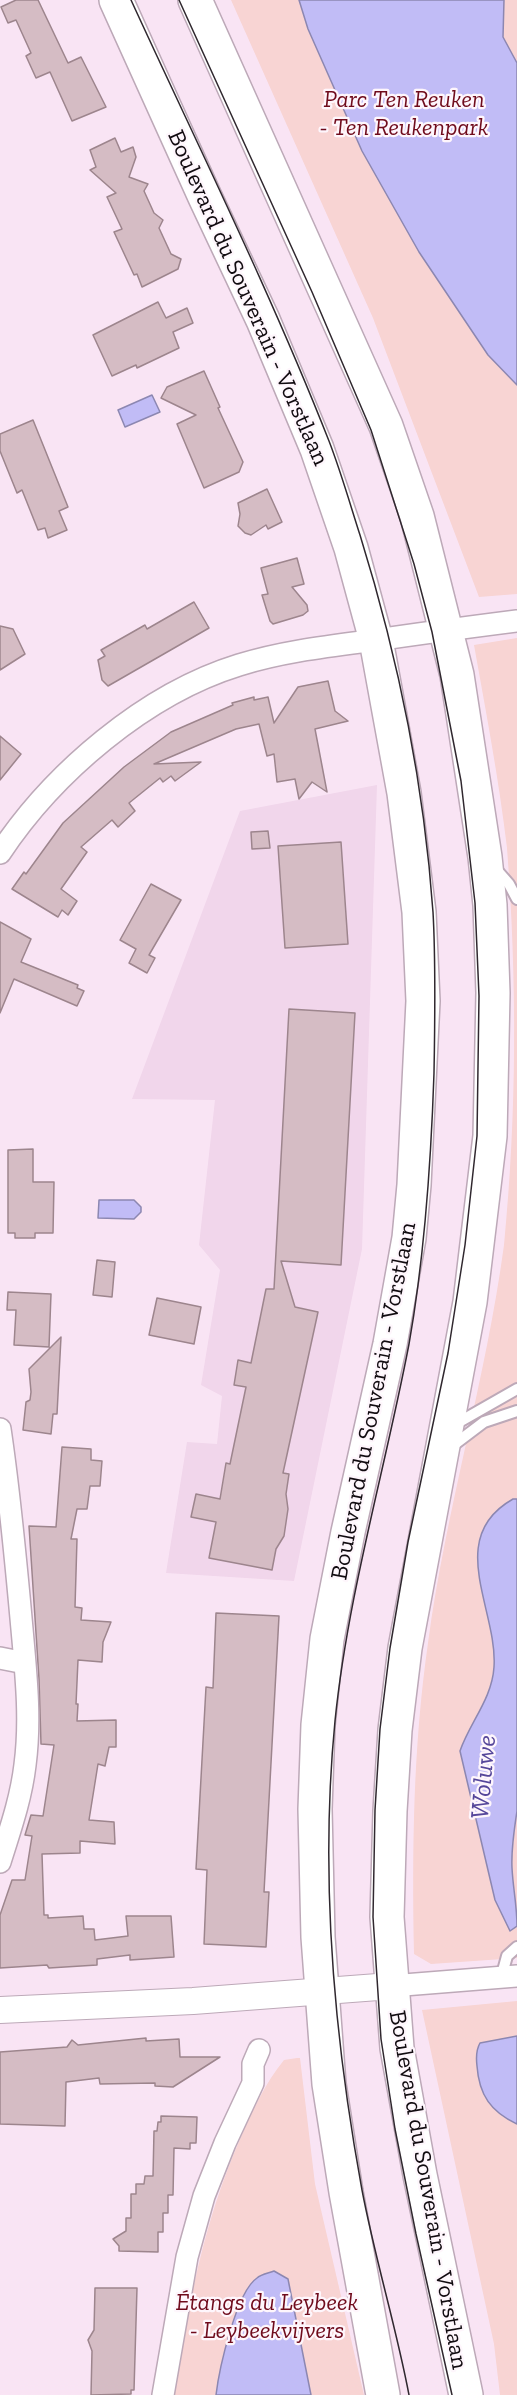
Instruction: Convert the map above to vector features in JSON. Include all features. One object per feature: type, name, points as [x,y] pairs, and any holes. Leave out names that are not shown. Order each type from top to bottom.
[{"type":"main road","name":"Boulevard du Souverain - Vorstlaan","points":[[116,0],[263,320],[317,449],[351,548],[376,640],[404,793],[419,912],[423,1023],[414,1185],[401,1289],[327,1639],[318,1725],[315,1809],[315,1865],[329,2084],[383,2395]]},
{"type":"main road","name":"Boulevard du Souverain - Vorstlaan","points":[[195,0],[386,426],[417,516],[457,675],[485,857],[490,905],[493,993],[490,1136],[470,1302],[405,1648],[395,1730],[387,1917],[397,2048],[420,2175],[466,2395]]},
{"type":"street","points":[[0,853],[16,829],[63,775],[119,728],[176,691],[238,665],[302,650],[517,621]]},
{"type":"street","points":[[0,1429],[12,1508],[25,1663],[28,1734],[17,1811],[0,1862]]},
{"type":"street","points":[[0,1658],[25,1663]]},
{"type":"street","points":[[391,1986],[509,1977]]},
{"type":"street","name":"Boulevard du Souverain - Vorstlaan","points":[[322,1992],[391,1986]]},
{"type":"street","points":[[0,2010],[322,1992]]},
{"type":"street","points":[[163,2395],[187,2257],[201,2206],[225,2143],[253,2083],[253,2064],[259,2050]]},
{"type":"lane","points":[[485,857],[509,884],[517,899]]},
{"type":"lane","points":[[444,1442],[517,1389]]},
{"type":"lane","points":[[444,1442],[484,1422],[517,1411]]},
{"type":"lane","points":[[509,1977],[507,1956],[517,1947]]},
{"type":"shaded area","points":[[377,785],[362,1249],[294,1581],[166,1573],[187,1442],[217,1444],[222,1396],[201,1385],[220,1270],[199,1245],[215,1100],[132,1099],[240,811]]},
{"type":"green space","name":"Parc Ten Reuken - Ten Reukenpark","points":[[231,0],[517,0],[517,594],[479,597],[373,318]]},
{"type":"green space","points":[[517,638],[517,1958],[431,1964],[414,1954],[413,1876],[419,1721],[436,1593],[487,1345],[504,1245],[513,1096],[513,947],[507,848],[474,645]]},
{"type":"green space","points":[[517,2001],[517,2395],[500,2395],[494,2344],[422,2010]]},
{"type":"green space","name":"Étangs du Leybeek - Leybeekvijvers","points":[[300,2058],[315,2184],[364,2395],[173,2395],[199,2265],[227,2171],[249,2118],[271,2078],[284,2060]]},
{"type":"water","points":[[299,0],[504,0],[503,37],[517,63],[517,385],[488,355],[419,252],[362,151],[308,29]]},
{"type":"water","points":[[152,395],[160,412],[125,427],[118,410]]},
{"type":"water","points":[[99,1200],[134,1200],[141,1207],[141,1212],[134,1219],[98,1218]]},
{"type":"water","name":"Woluwe","points":[[513,1499],[517,1499],[517,1811],[512,1861],[517,1926],[510,1931],[495,1900],[460,1751],[485,1700],[494,1667],[493,1645],[479,1576],[478,1554],[481,1534],[493,1515]]},
{"type":"water","points":[[517,2036],[517,2124],[500,2114],[488,2101],[480,2086],[476,2057],[480,2043]]},
{"type":"water","points":[[274,2271],[288,2279],[311,2395],[216,2395],[230,2332],[242,2299],[249,2286],[257,2278]]},
{"type":"building","points":[[16,0],[38,0],[68,63],[81,57],[106,107],[72,121],[50,72],[36,78],[26,56],[31,53],[16,20],[8,23],[1,7]]},
{"type":"building","points":[[115,138],[121,152],[133,147],[136,157],[129,177],[148,184],[144,191],[154,213],[163,220],[159,228],[171,254],[181,259],[178,269],[142,287],[114,232],[122,229],[107,197],[116,193],[90,170],[96,167],[90,150]]},
{"type":"building","points":[[158,302],[166,318],[187,308],[193,323],[173,332],[179,348],[137,368],[136,365],[112,376],[93,335]]},
{"type":"building","points":[[204,371],[243,462],[239,472],[204,488],[177,424],[196,415],[161,398],[167,387]]},
{"type":"building","points":[[33,420],[68,507],[59,511],[67,530],[48,538],[45,528],[38,530],[22,490],[17,493],[0,451],[0,434]]},
{"type":"building","points":[[267,489],[282,522],[268,529],[266,525],[251,535],[245,533],[238,526],[240,514],[238,503]]},
{"type":"building","points":[[297,558],[304,584],[292,587],[307,605],[308,611],[303,615],[273,624],[262,595],[268,594],[261,568]]},
{"type":"building","points":[[194,602],[209,628],[108,686],[102,680],[98,660],[105,656],[101,650],[145,625],[147,629]]},
{"type":"building","points":[[0,626],[13,629],[25,654],[0,670]]},
{"type":"building","points":[[328,681],[335,711],[348,721],[315,729],[327,792],[312,782],[299,799],[295,779],[277,782],[274,754],[267,756],[259,724],[236,729],[154,764],[201,762],[175,781],[171,776],[163,782],[160,778],[129,803],[135,811],[118,827],[112,820],[81,847],[87,852],[61,889],[77,901],[68,915],[62,910],[58,917],[12,889],[24,872],[26,874],[63,823],[124,767],[171,732],[233,705],[232,703],[254,697],[254,700],[268,697],[274,723],[298,687]]},
{"type":"building","points":[[0,736],[21,754],[0,780]]},
{"type":"building","points":[[268,831],[270,848],[252,849],[251,832]]},
{"type":"building","points":[[341,842],[348,944],[285,948],[278,846]]},
{"type":"building","points":[[151,884],[181,900],[149,955],[155,958],[147,973],[129,963],[136,949],[120,940]]},
{"type":"building","points":[[0,922],[31,939],[21,962],[78,985],[77,988],[84,991],[77,1006],[14,979],[0,1013]]},
{"type":"building","points":[[289,1009],[355,1013],[341,1265],[281,1261],[295,1307],[318,1312],[283,1473],[289,1474],[286,1494],[288,1509],[284,1536],[276,1549],[272,1570],[209,1558],[216,1522],[191,1517],[196,1494],[220,1499],[226,1463],[230,1464],[246,1387],[234,1385],[238,1360],[251,1363],[266,1289],[274,1289]]},
{"type":"building","points":[[33,1149],[33,1182],[54,1182],[53,1233],[35,1233],[35,1238],[15,1238],[15,1233],[8,1233],[8,1150]]},
{"type":"building","points":[[97,1260],[115,1262],[112,1297],[93,1295]]},
{"type":"building","points":[[8,1292],[51,1294],[49,1347],[14,1345],[16,1310],[7,1310]]},
{"type":"building","points":[[157,1298],[201,1307],[194,1344],[149,1335]]},
{"type":"building","points":[[61,1337],[57,1414],[53,1414],[51,1434],[23,1430],[26,1402],[30,1400],[31,1392],[29,1369]]},
{"type":"building","points":[[62,1447],[91,1449],[91,1460],[102,1461],[100,1486],[90,1486],[87,1509],[77,1509],[71,1539],[77,1539],[75,1607],[82,1608],[81,1620],[111,1622],[103,1642],[102,1662],[78,1660],[76,1704],[78,1704],[77,1721],[116,1720],[116,1747],[109,1747],[105,1766],[98,1764],[89,1820],[114,1822],[115,1844],[80,1841],[80,1853],[42,1854],[44,1915],[48,1915],[48,1918],[83,1916],[84,1929],[94,1929],[95,1940],[128,1936],[126,1916],[171,1916],[174,1957],[130,1960],[130,1955],[97,1959],[97,1965],[0,1968],[0,1915],[12,1880],[25,1880],[32,1836],[25,1835],[31,1815],[43,1816],[54,1745],[41,1744],[29,1526],[56,1527]]},
{"type":"building","points":[[216,1613],[279,1616],[264,1892],[269,1892],[266,1947],[204,1944],[207,1870],[196,1869],[206,1687],[213,1688]]},
{"type":"building","points":[[146,2038],[146,2041],[179,2039],[180,2057],[220,2057],[173,2087],[155,2086],[155,2083],[100,2084],[99,2078],[66,2082],[65,2126],[0,2124],[0,2052],[67,2047],[72,2040],[78,2045]]},
{"type":"building","points":[[161,2116],[197,2117],[196,2143],[190,2143],[190,2149],[174,2148],[173,2195],[168,2195],[168,2213],[163,2213],[163,2232],[158,2232],[158,2252],[119,2251],[119,2246],[113,2239],[126,2231],[126,2218],[131,2218],[131,2194],[136,2194],[136,2184],[144,2184],[145,2176],[153,2176],[154,2131],[157,2131]]},
{"type":"building","points":[[95,2288],[137,2288],[134,2390],[131,2390],[131,2394],[91,2395],[92,2351],[88,2340],[94,2330]]},
{"type":"tram line","points":[[131,0],[258,274],[338,464],[374,581],[397,674],[416,769],[429,864],[434,932],[435,1033],[431,1141],[423,1243],[409,1344],[358,1579],[341,1673],[335,1721],[329,1837],[332,1956],[352,2132],[367,2216],[409,2395]]},
{"type":"tram line","points":[[179,0],[312,292],[371,430],[414,564],[432,632],[461,781],[475,903],[479,996],[477,1136],[465,1245],[448,1353],[408,1542],[390,1648],[380,1729],[375,1810],[373,1917],[381,2039],[395,2129],[452,2395]]}]
